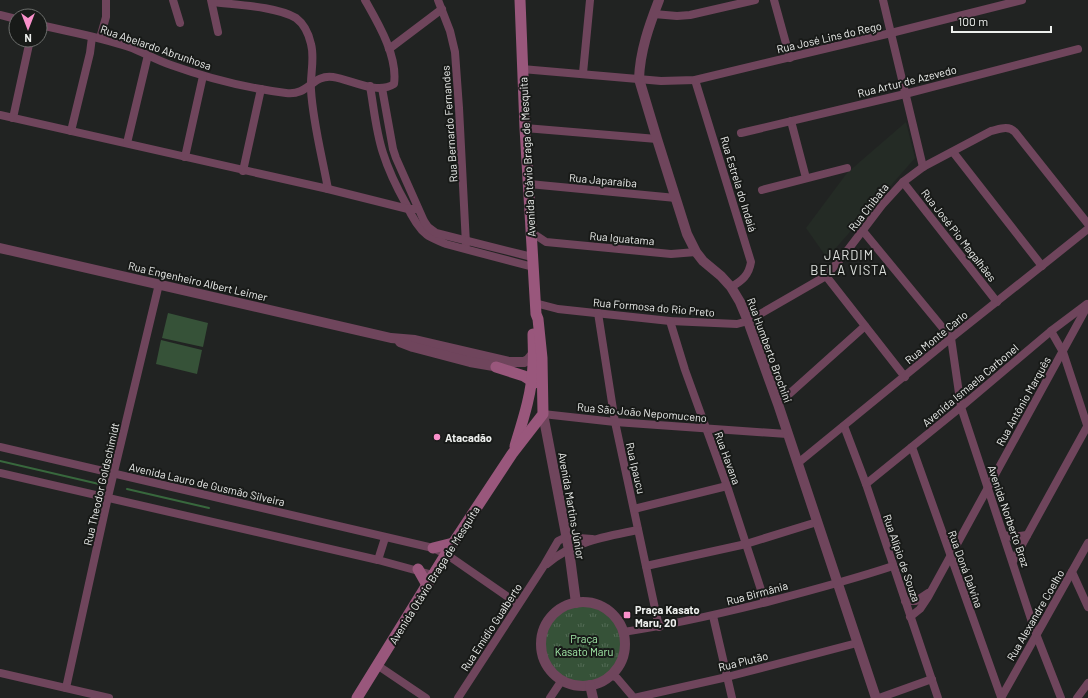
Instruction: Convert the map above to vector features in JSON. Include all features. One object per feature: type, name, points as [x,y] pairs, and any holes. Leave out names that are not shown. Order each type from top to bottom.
[{"type":"main road","name":"Avenida Otávio Braga de Mesquita","points":[[357,698],[446,554],[512,454],[543,414],[536,359],[533,319],[535,308],[522,69],[520,0]]},
{"type":"main road","points":[[536,359],[533,381],[538,402],[543,414]]},
{"type":"main road","points":[[496,367],[533,381]]},
{"type":"main road","name":"Avenida Otávio Braga de Mesquita","points":[[512,454],[533,381]]},
{"type":"main road","points":[[433,548],[453,544]]},
{"type":"main road","points":[[418,570],[427,585]]},
{"type":"street","points":[[71,131],[90,53],[106,17],[106,0]]},
{"type":"street","points":[[173,0],[180,23]]},
{"type":"street","points":[[365,0],[381,29],[389,50],[396,76],[394,84],[389,88],[382,88],[393,149],[424,221],[436,233],[466,245]]},
{"type":"street","name":"Rua Bernardo Fernandes","points":[[438,0],[450,31],[455,52],[466,245]]},
{"type":"street","points":[[389,50],[442,9],[443,0]]},
{"type":"street","points":[[583,73],[590,0]]},
{"type":"street","name":"Rua Humberto Brochini","points":[[659,0],[644,42],[639,79],[657,139],[687,234],[696,252],[703,262],[721,276],[731,287],[748,320],[778,404],[837,584],[877,698]]},
{"type":"street","points":[[654,14],[690,16],[755,0]]},
{"type":"street","points":[[774,0],[790,58]]},
{"type":"street","points":[[883,0],[922,166]]},
{"type":"street","name":"Rua José Lins do Rego","points":[[522,69],[583,73],[661,81],[695,80],[891,34],[1022,0]]},
{"type":"street","points":[[218,32],[212,1],[269,10],[290,15],[303,25],[311,44],[313,57],[310,84],[312,105],[328,189]]},
{"type":"street","name":"Rua Abelardo Abrunhosa","points":[[48,27],[96,37],[130,47],[169,64],[203,76],[261,89],[295,93],[324,77],[333,77],[382,88]]},
{"type":"street","points":[[12,118],[28,48]]},
{"type":"street","name":"Rua Artur de Azevedo","points":[[741,133],[905,94],[1078,49]]},
{"type":"street","points":[[128,144],[148,55]]},
{"type":"street","points":[[185,157],[203,76]]},
{"type":"street","name":"Rua Estrela do Indaiá","points":[[695,80],[751,262],[750,271],[746,276],[731,287]]},
{"type":"street","points":[[370,86],[382,152],[394,182],[415,222],[427,235],[446,244],[466,245],[532,259],[546,242]]},
{"type":"street","points":[[243,171],[261,89]]},
{"type":"street","points":[[0,115],[328,189],[408,209],[418,209]]},
{"type":"street","points":[[791,121],[806,178]]},
{"type":"street","points":[[525,128],[657,139]]},
{"type":"street","name":"Rua Chibata","points":[[748,320],[770,309],[826,276],[864,231],[882,205],[903,182],[922,166],[992,132],[1007,128],[1013,130],[1088,224]]},
{"type":"street","points":[[953,152],[1042,266]]},
{"type":"street","points":[[762,190],[847,168]]},
{"type":"street","name":"Rua José Pio Magalhães","points":[[903,182],[997,302]]},
{"type":"street","name":"Rua Japaraiba","points":[[529,184],[676,198]]},
{"type":"street","name":"Rua Monte Carlo","points":[[798,463],[951,338],[1088,229]]},
{"type":"street","points":[[864,231],[951,338]]},
{"type":"street","name":"Rua Iguatama","points":[[531,232],[546,242],[671,254],[696,252]]},
{"type":"street","name":"Rua Engenheiro Albert Leimer","points":[[0,248],[391,338],[415,340],[515,363],[536,359]]},
{"type":"street","points":[[826,276],[905,376]]},
{"type":"street","name":"Rua Theodor Goldschimidt","points":[[66,688],[108,497],[159,284]]},
{"type":"street","name":"Avenida Ismaela Carbonel","points":[[866,484],[961,407],[1051,330],[1088,304]]},
{"type":"street","name":"Rua Antônio Marquês","points":[[910,617],[920,609],[1063,352],[1088,304]]},
{"type":"street","name":"Rua Formosa do Rio Preto","points":[[535,308],[558,309],[670,321],[737,324],[748,320]]},
{"type":"street","name":"Rua Ipaucu","points":[[598,314],[615,422],[659,627]]},
{"type":"street","name":"Rua Havana","points":[[670,321],[685,370],[727,486],[765,602]]},
{"type":"street","points":[[778,404],[865,326]]},
{"type":"street","points":[[1013,561],[1088,426],[1063,352],[1051,330]]},
{"type":"street","name":"Rua Engenheiro Albert Leimer","points":[[391,338],[413,347],[496,367],[514,369],[536,359]]},
{"type":"street","name":"Avenida Norberto Braz","points":[[951,338],[961,407],[1036,634],[1060,698]]},
{"type":"street","name":"Rua São João Nepomuceno","points":[[543,414],[615,422],[787,434]]},
{"type":"street","name":"Avenida Martins Júnior","points":[[543,414],[569,550],[576,603]]},
{"type":"street","name":"Rua Alípio de Souza","points":[[844,426],[866,484],[938,698]]},
{"type":"street","name":"Avenida Lauro de Gusmão Silveira","points":[[0,447],[433,548],[446,554],[518,604]]},
{"type":"street","name":"Rua Doná Dalvina","points":[[912,447],[1001,698]]},
{"type":"street","points":[[0,473],[433,574]]},
{"type":"street","points":[[634,509],[727,486]]},
{"type":"street","points":[[646,566],[746,544],[817,522]]},
{"type":"street","name":"Rua Emídio Gualberto","points":[[543,567],[556,557],[592,539],[638,530]]},
{"type":"street","points":[[1004,535],[1012,537],[1027,535]]},
{"type":"street","name":"Rua Emídio Gualberto","points":[[458,698],[543,567],[558,541],[566,537],[592,539]]},
{"type":"street","points":[[378,560],[386,538]]},
{"type":"street","name":"Rua Alexandre Coelho","points":[[1001,698],[1088,543]]},
{"type":"street","name":"Rua Birmânia","points":[[623,632],[659,627],[712,616],[837,584],[893,566]]},
{"type":"street","points":[[1072,572],[1088,607]]},
{"type":"street","name":"Rua Antônio Marquês","points":[[905,601],[916,601],[930,591]]},
{"type":"street","points":[[589,602],[601,606],[614,616],[623,632],[625,642],[624,652],[618,667],[604,680],[590,685],[578,685],[562,680],[553,673],[546,662],[541,645],[543,633],[550,618],[567,605],[576,603],[589,602]]},
{"type":"street","points":[[712,616],[732,698]]},
{"type":"street","name":"Rua Plutão","points":[[634,698],[727,677],[857,643]]},
{"type":"street","points":[[377,665],[426,698]]},
{"type":"street","points":[[0,673],[109,698]]},
{"type":"street","points":[[611,675],[617,678],[634,698]]},
{"type":"street","points":[[877,698],[932,679]]},
{"type":"street","points":[[550,698],[562,680]]},
{"type":"street","points":[[1077,698],[1088,683]]},
{"type":"street","points":[[590,685],[593,698]]},
{"type":"shaded area","points":[[906,122],[915,158],[827,258],[806,228],[847,173]]},
{"type":"green space","points":[[168,313],[208,323],[203,347],[162,338]]},
{"type":"green space","points":[[161,340],[202,350],[197,374],[156,364]]},
{"type":"green space","name":"Praça Kasato Maru","points":[[583,602],[591,603],[606,609],[618,621],[624,636],[624,652],[618,667],[606,679],[591,685],[583,686],[575,685],[560,679],[548,667],[542,652],[541,644],[542,636],[548,621],[560,609],[575,603]]},
{"type":"waterway","points":[[0,461],[99,484]]},
{"type":"waterway","points":[[127,489],[209,508]]},
{"type":"place","name":"Atacadão","points":[[437,437]]},
{"type":"place","name":"Praça Kasato Maru, 20","points":[[627,615]]},
{"type":"district","name":"JARDIM BELA VISTA","points":[[849,262]]}]
